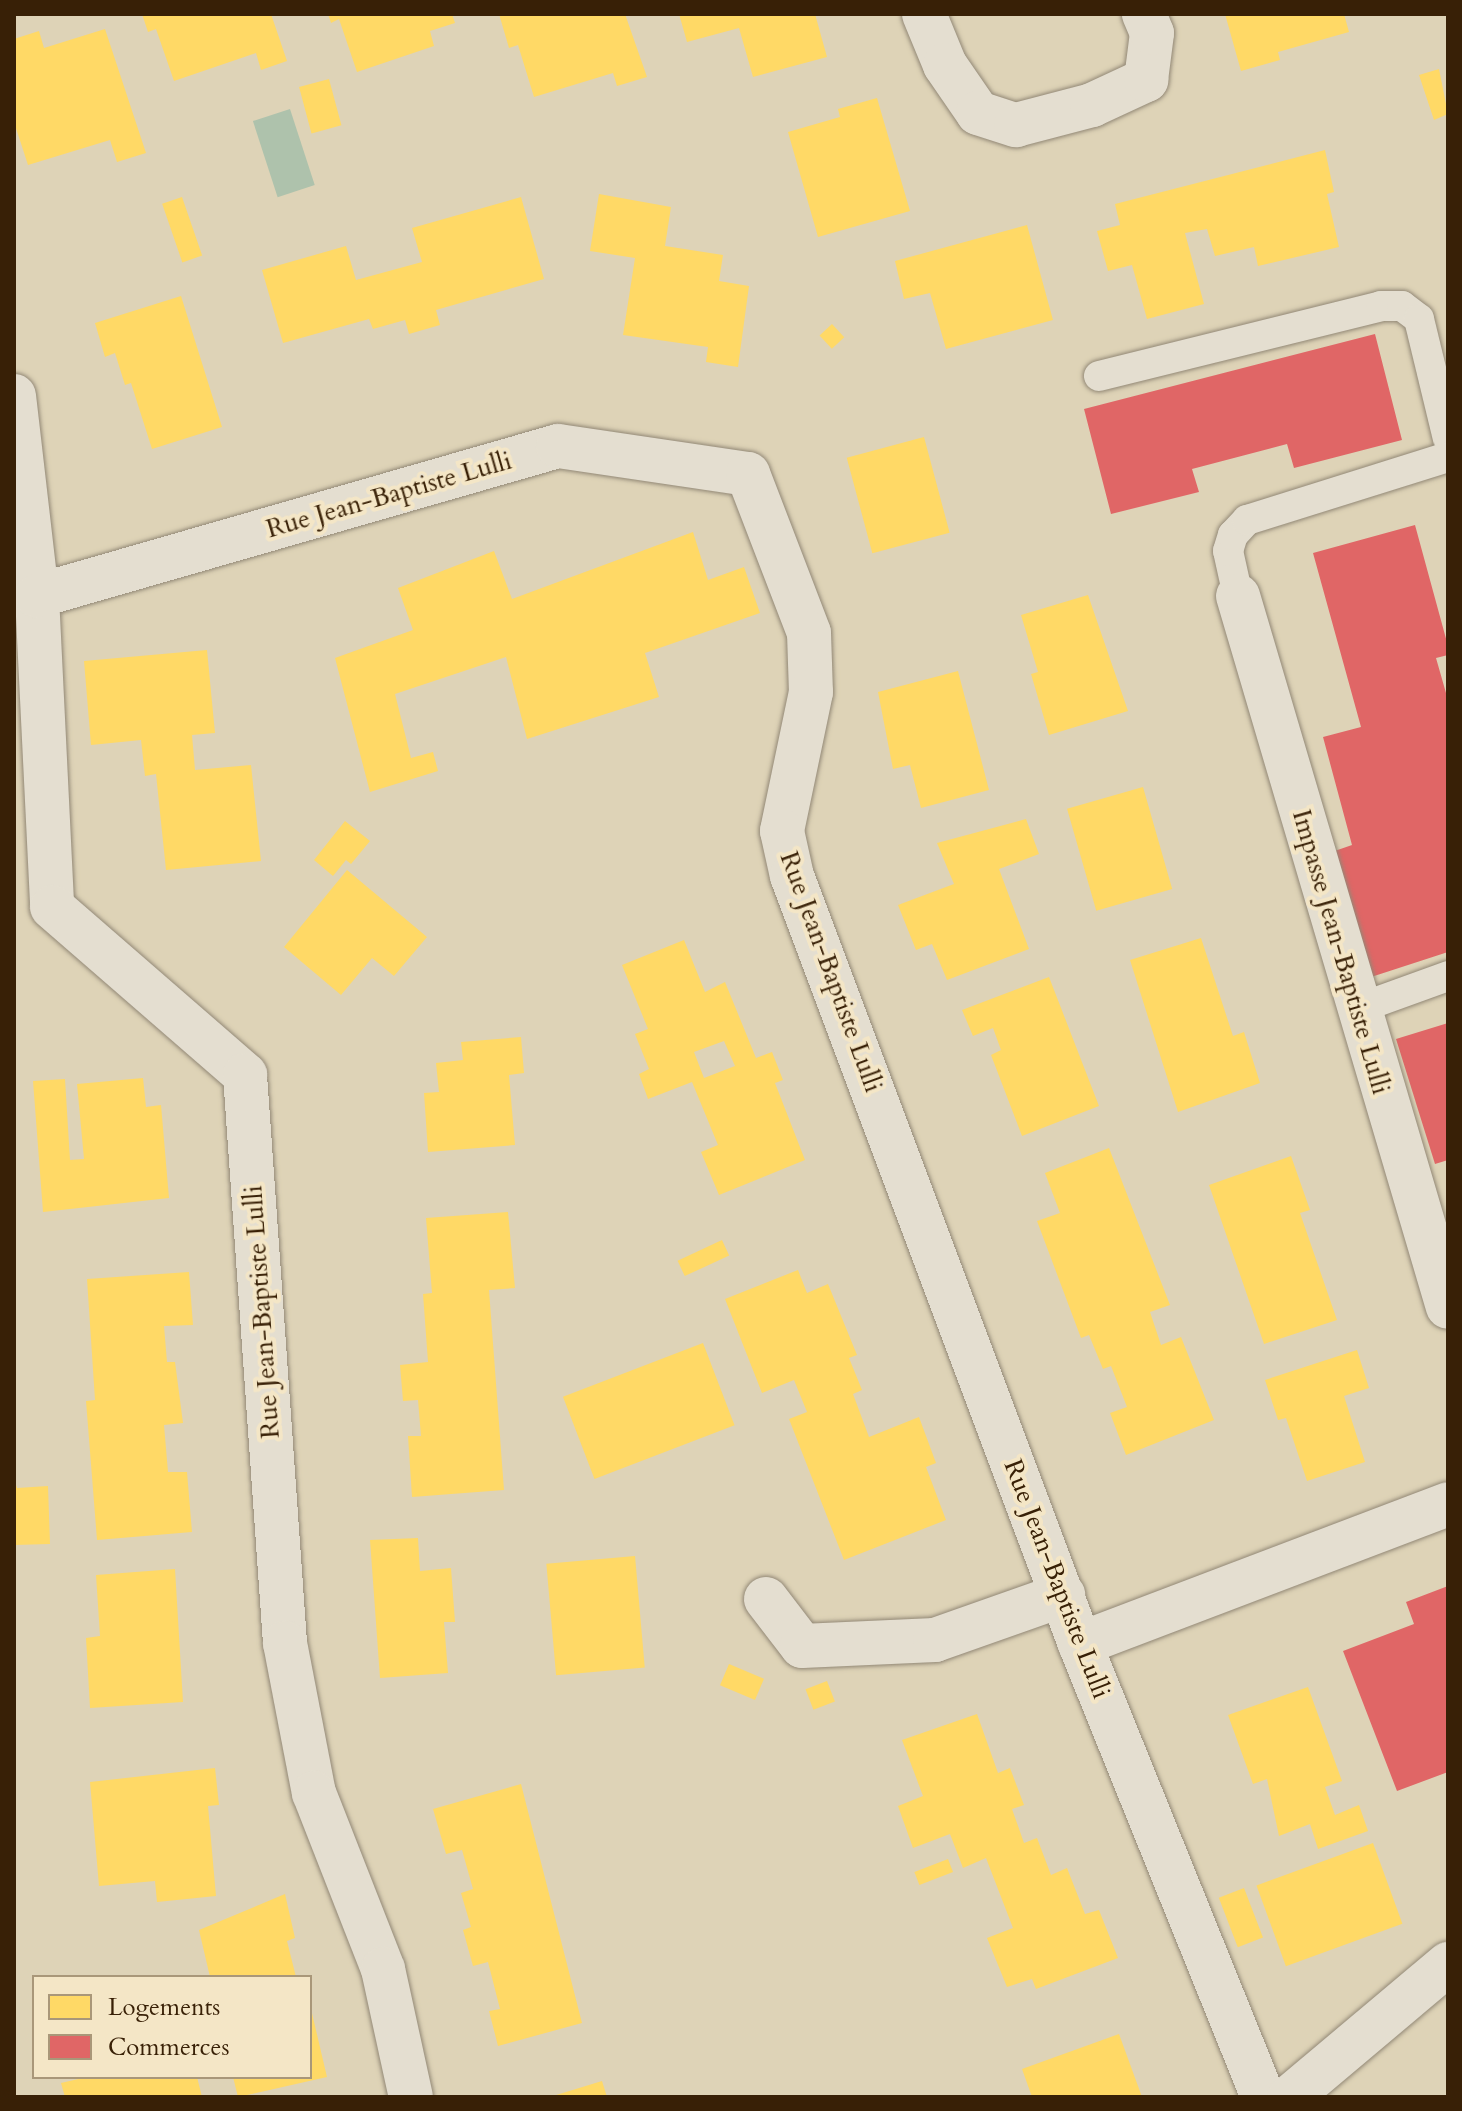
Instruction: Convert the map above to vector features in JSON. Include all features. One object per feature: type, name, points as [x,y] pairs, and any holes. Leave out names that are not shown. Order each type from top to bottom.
[{"type":"street","points":[[924,14],[945,65],[978,113],[1016,125],[1092,105],[1146,80],[1152,33],[1144,14]]},
{"type":"street","name":"Rue Jean-Baptiste Lulli","points":[[14,396],[37,596],[52,907],[245,1075],[285,1643],[314,1793],[383,1969],[411,2097]]},
{"type":"street","name":"Rue Jean-Baptiste Lulli","points":[[37,596],[558,446],[748,474],[809,633],[811,692],[782,831],[792,876],[1080,1644],[1263,2097]]},
{"type":"street","name":"Impasse Jean-Baptiste Lulli","points":[[1238,596],[1357,1009],[1448,1307]]},
{"type":"street","points":[[1080,1644],[1448,1504]]},
{"type":"street","points":[[766,1599],[802,1646],[935,1640],[1063,1595]]},
{"type":"street","points":[[1290,2097],[1448,1964]]},
{"type":"lane","points":[[1099,376],[1381,306],[1402,306],[1419,319],[1448,439]]},
{"type":"lane","points":[[1238,596],[1228,551],[1233,535],[1247,520],[1448,457]]},
{"type":"lane","points":[[1357,1009],[1448,976]]},
{"type":"shaded area","points":[[290,109],[315,185],[278,197],[253,121]]},
{"type":"building: Logements","points":[[142,14],[271,14],[287,61],[261,70],[256,53],[174,81],[156,29],[148,32]]},
{"type":"building: Logements","points":[[328,14],[452,14],[455,23],[430,31],[434,46],[357,72],[339,19],[331,23]]},
{"type":"building: Logements","points":[[499,14],[625,14],[647,77],[617,86],[613,73],[534,97],[518,45],[509,48]]},
{"type":"building: Logements","points":[[679,14],[815,14],[827,57],[753,77],[739,28],[687,42]]},
{"type":"building: Logements","points":[[1225,14],[1344,14],[1349,32],[1278,52],[1280,60],[1241,71]]},
{"type":"building: Logements","points":[[105,29],[146,153],[117,162],[110,140],[28,165],[14,122],[14,39],[39,31],[44,48]]},
{"type":"building: Logements","points":[[1439,69],[1448,114],[1434,120],[1419,75]]},
{"type":"building: Logements","points":[[329,79],[341,125],[311,133],[299,87]]},
{"type":"building: Logements","points":[[877,98],[910,211],[818,237],[788,132],[840,117],[838,109]]},
{"type":"building: Logements","points":[[1325,150],[1334,192],[1327,194],[1339,247],[1258,266],[1254,247],[1215,256],[1207,229],[1185,233],[1204,304],[1147,319],[1132,265],[1108,271],[1097,231],[1120,225],[1115,204]]},
{"type":"building: Logements","points":[[599,194],[671,207],[665,246],[723,255],[719,281],[749,286],[738,367],[706,362],[708,347],[623,335],[635,258],[590,251]]},
{"type":"building: Logements","points":[[182,197],[202,256],[182,262],[162,204]]},
{"type":"building: Logements","points":[[521,197],[544,279],[436,310],[440,325],[409,334],[405,320],[373,329],[369,319],[283,343],[262,270],[346,246],[356,280],[422,262],[412,228]]},
{"type":"building: Logements","points":[[1027,225],[1053,320],[946,349],[930,293],[904,299],[895,261]]},
{"type":"building: Logements","points":[[181,296],[222,427],[152,449],[131,383],[125,385],[115,353],[105,357],[95,323]]},
{"type":"building: Logements","points":[[832,324],[844,337],[832,349],[820,336]]},
{"type":"building: Logements","points":[[924,437],[950,533],[872,553],[847,458]]},
{"type":"building: Logements","points":[[693,532],[708,580],[744,567],[760,613],[645,653],[659,697],[527,739],[506,657],[395,694],[411,758],[433,752],[438,771],[370,792],[335,658],[413,630],[398,588],[494,551],[512,599]]},
{"type":"building: Logements","points":[[1088,595],[1128,711],[1049,735],[1031,674],[1038,672],[1021,615]]},
{"type":"building: Logements","points":[[207,650],[215,733],[192,735],[195,770],[251,765],[261,861],[166,870],[156,774],[145,776],[141,740],[91,745],[84,661]]},
{"type":"building: Logements","points":[[958,671],[989,790],[921,808],[910,765],[893,769],[878,692]]},
{"type":"building: Logements","points":[[1143,787],[1172,889],[1096,911],[1067,809]]},
{"type":"building: Logements","points":[[1026,819],[1039,854],[999,869],[1029,949],[947,980],[932,944],[916,950],[898,905],[954,884],[937,843]]},
{"type":"building: Logements","points":[[345,821],[370,841],[351,864],[346,860],[333,876],[314,860]]},
{"type":"building: Logements","points":[[347,870],[427,937],[394,976],[372,958],[341,995],[284,947]]},
{"type":"building: Logements","points":[[1201,938],[1233,1036],[1244,1032],[1260,1083],[1178,1112],[1130,960]]},
{"type":"building: Logements","points":[[684,940],[705,992],[725,982],[756,1058],[772,1052],[783,1080],[775,1083],[805,1160],[719,1195],[701,1152],[718,1145],[692,1082],[648,1099],[639,1074],[649,1069],[635,1034],[648,1029],[622,965]],"holes":[[[724,1041],[735,1066],[704,1078],[694,1052]]]},
{"type":"building: Logements","points":[[1049,977],[1099,1106],[1022,1136],[991,1055],[1001,1050],[993,1028],[973,1036],[962,1010]]},
{"type":"building: Logements","points":[[521,1037],[524,1073],[509,1075],[515,1145],[428,1152],[424,1093],[439,1092],[436,1063],[463,1060],[461,1042]]},
{"type":"building: Logements","points":[[143,1078],[146,1107],[161,1105],[169,1198],[43,1212],[33,1081],[65,1079],[70,1160],[84,1159],[77,1084]]},
{"type":"building: Logements","points":[[1109,1148],[1170,1305],[1150,1312],[1161,1345],[1181,1337],[1214,1420],[1126,1455],[1110,1413],[1127,1407],[1111,1366],[1103,1369],[1089,1335],[1081,1338],[1037,1221],[1060,1213],[1045,1173]]},
{"type":"building: Logements","points":[[1291,1156],[1310,1210],[1300,1213],[1337,1320],[1264,1344],[1209,1185]]},
{"type":"building: Logements","points":[[508,1212],[515,1288],[489,1290],[504,1490],[412,1497],[408,1436],[421,1436],[418,1400],[403,1401],[400,1365],[428,1362],[423,1294],[432,1293],[426,1218]]},
{"type":"building: Logements","points":[[722,1240],[729,1255],[685,1276],[678,1261]]},
{"type":"building: Logements","points":[[798,1270],[807,1293],[828,1284],[857,1355],[849,1358],[862,1390],[853,1394],[869,1437],[919,1417],[936,1463],[926,1467],[946,1520],[844,1560],[789,1419],[807,1412],[794,1380],[762,1393],[725,1299]]},
{"type":"building: Logements","points":[[189,1272],[193,1325],[164,1326],[167,1362],[175,1362],[183,1423],[164,1425],[168,1472],[187,1472],[192,1532],[97,1540],[86,1401],[95,1400],[87,1279]]},
{"type":"building: Logements","points":[[703,1343],[735,1425],[594,1479],[563,1397]]},
{"type":"building: Logements","points":[[1357,1350],[1369,1388],[1344,1396],[1365,1462],[1307,1481],[1286,1418],[1278,1420],[1265,1380]]},
{"type":"building: Logements","points":[[14,1479],[17,1488],[48,1486],[50,1544],[14,1545]]},
{"type":"building: Logements","points":[[418,1538],[420,1571],[451,1568],[455,1622],[444,1622],[448,1673],[380,1678],[370,1540]]},
{"type":"building: Logements","points":[[635,1556],[645,1668],[556,1675],[546,1564]]},
{"type":"building: Logements","points":[[175,1569],[183,1702],[90,1708],[86,1638],[100,1636],[96,1575]]},
{"type":"building: Logements","points":[[729,1664],[764,1679],[755,1700],[720,1685]]},
{"type":"building: Logements","points":[[827,1681],[835,1702],[813,1710],[806,1689]]},
{"type":"building: Logements","points":[[1308,1687],[1342,1781],[1325,1787],[1335,1815],[1359,1805],[1368,1831],[1318,1849],[1310,1824],[1279,1836],[1267,1779],[1253,1784],[1228,1715]]},
{"type":"building: Logements","points":[[977,1714],[998,1773],[1010,1768],[1024,1805],[1012,1809],[1024,1843],[1037,1838],[1051,1875],[1067,1868],[1085,1914],[1099,1910],[1118,1958],[1036,1989],[1032,1979],[1007,1987],[987,1938],[1013,1928],[986,1858],[963,1868],[950,1834],[913,1848],[898,1806],[923,1796],[902,1740]]},
{"type":"building: Logements","points":[[215,1768],[219,1805],[208,1806],[216,1896],[157,1902],[155,1881],[99,1886],[90,1782]]},
{"type":"building: Logements","points":[[521,1784],[582,2023],[498,2046],[489,2011],[500,2009],[488,1962],[473,1966],[463,1930],[471,1927],[461,1893],[473,1889],[462,1850],[446,1854],[433,1809]]},
{"type":"building: Logements","points":[[1373,1843],[1402,1924],[1286,1966],[1256,1885]]},
{"type":"building: Logements","points":[[948,1859],[953,1872],[919,1885],[914,1872]]},
{"type":"building: Logements","points":[[1244,1888],[1263,1937],[1238,1947],[1219,1898]]},
{"type":"building: Logements","points":[[285,1894],[295,1938],[287,1941],[296,1975],[210,1975],[199,1930]]},
{"type":"building: Logements","points":[[312,2013],[327,2077],[238,2097],[234,2079],[312,2079]]},
{"type":"building: Logements","points":[[1119,2034],[1142,2097],[1032,2097],[1022,2069]]},
{"type":"building: Logements","points":[[78,2079],[198,2079],[202,2097],[65,2097],[61,2083]]},
{"type":"building: Logements","points":[[602,2081],[607,2097],[553,2096]]},
{"type":"building: Commerces","points":[[1375,334],[1402,440],[1294,468],[1287,444],[1192,469],[1199,492],[1111,514],[1084,409]]},
{"type":"building: Commerces","points":[[1415,525],[1448,646],[1448,655],[1436,658],[1448,700],[1448,952],[1365,979],[1326,854],[1352,845],[1323,737],[1361,727],[1313,553]]},
{"type":"building: Commerces","points":[[1448,1023],[1448,1160],[1435,1164],[1396,1039]]},
{"type":"building: Commerces","points":[[1448,1586],[1448,1772],[1397,1791],[1343,1651],[1414,1624],[1406,1602]]}]
